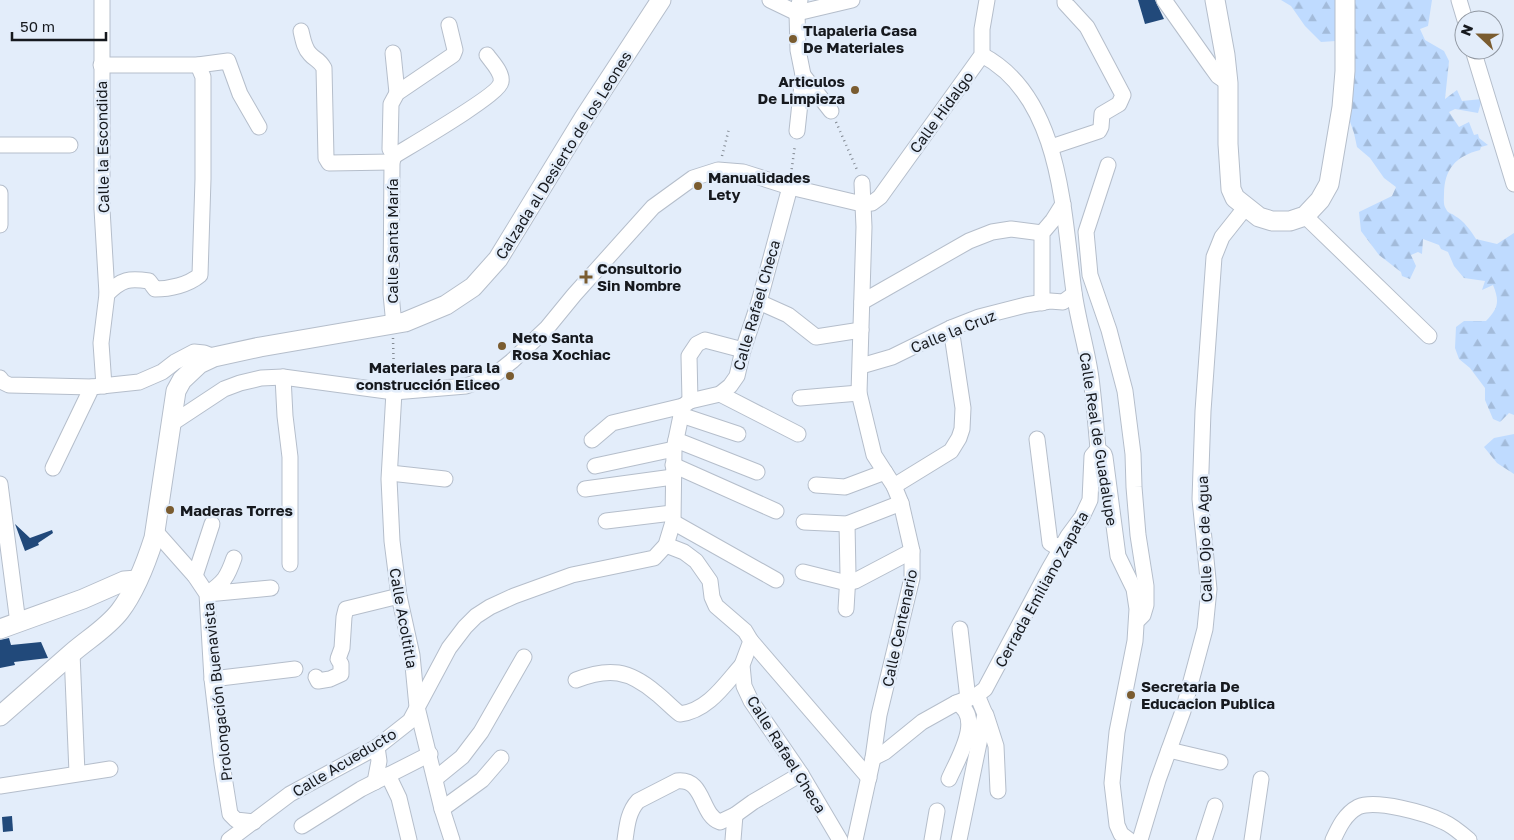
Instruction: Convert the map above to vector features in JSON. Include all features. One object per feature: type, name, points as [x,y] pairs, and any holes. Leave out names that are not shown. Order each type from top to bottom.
[{"type":"street","name":"Calle la Escondida","points":[[98,387],[107,294],[102,208],[102,0]]},
{"type":"street","name":"Calzada al Desierto de los Leones","points":[[0,716],[112,620],[121,610],[138,580],[156,532],[178,386],[199,364],[214,357],[260,346],[394,325],[428,314],[446,305],[473,287],[498,259],[584,118],[661,0]]},
{"type":"street","points":[[770,0],[798,6],[852,0]]},
{"type":"street","name":"Calle Hidalgo","points":[[862,204],[872,203],[880,197],[982,55],[982,29],[987,0]]},
{"type":"street","points":[[1051,147],[1099,131],[1102,114],[1121,102],[1122,92],[1087,27],[1065,3],[1065,0]]},
{"type":"street","points":[[1164,0],[1218,76],[1228,83]]},
{"type":"street","points":[[1215,0],[1228,83],[1228,144],[1231,189],[1235,198],[1245,208],[1258,217],[1272,221],[1290,221],[1305,216],[1320,200],[1329,184],[1342,108],[1345,71],[1344,0]]},
{"type":"street","points":[[797,131],[803,75],[798,50],[798,6]]},
{"type":"street","points":[[397,94],[453,55],[455,50],[449,25]]},
{"type":"street","points":[[301,31],[311,56],[320,61],[324,68],[326,158],[329,163],[393,159],[474,107],[500,86],[502,80],[487,55]]},
{"type":"street","name":"Calle Santa María","points":[[393,53],[397,94],[392,104],[390,149],[393,159],[391,294],[394,325]]},
{"type":"street","name":"Calle Real de Guadalupe","points":[[982,55],[996,63],[1022,88],[1051,147],[1063,204],[1074,294],[1091,377],[1098,449],[1105,456],[1114,536],[1118,556],[1134,588],[1137,609],[1135,641],[1117,732],[1113,774],[1115,819],[1123,838]]},
{"type":"street","points":[[1476,60],[1514,184]]},
{"type":"street","points":[[101,65],[198,65],[228,62],[240,94],[259,127]]},
{"type":"street","points":[[107,294],[116,284],[124,280],[149,281],[155,289],[165,289],[192,281],[200,275],[203,179],[203,76],[198,65]]},
{"type":"street","points":[[803,75],[832,111]]},
{"type":"street","points":[[0,145],[70,144]]},
{"type":"street","points":[[1108,165],[1086,232],[1090,275],[1109,330],[1125,391],[1133,454],[1138,535],[1147,596],[1143,615],[1136,622]]},
{"type":"street","points":[[171,424],[224,389],[240,382],[261,378],[283,377],[394,392],[466,386],[484,380],[497,373],[512,361],[547,328],[653,207],[693,178],[718,170],[743,172],[790,187],[862,204]]},
{"type":"street","name":"Calle Centenario","points":[[855,840],[873,758],[879,715],[912,578],[912,551],[901,503],[894,486],[874,455],[859,393],[864,227],[862,183]]},
{"type":"street","name":"Calle Rafael Checa","points":[[720,394],[730,386],[737,376],[790,187]]},
{"type":"street","points":[[0,193],[0,225]]},
{"type":"street","points":[[1042,303],[1042,233],[1054,220],[1063,204]]},
{"type":"street","name":"Calle Ojo de Agua","points":[[1140,840],[1158,780],[1183,711],[1206,628],[1209,589],[1200,499],[1203,410],[1214,258],[1222,237],[1245,208]]},
{"type":"street","points":[[1305,216],[1429,336]]},
{"type":"street","points":[[862,302],[976,238],[992,232],[1011,229],[1042,233]]},
{"type":"street","name":"Calle la Cruz","points":[[861,366],[892,357],[980,316],[1026,305],[1050,301],[1063,302],[1074,294]]},
{"type":"street","points":[[759,302],[788,315],[816,337],[860,330]]},
{"type":"street","points":[[894,486],[950,451],[959,438],[964,408],[951,328]]},
{"type":"street","points":[[743,350],[705,340],[697,344],[689,356],[685,408],[675,445],[673,517],[666,545],[684,552],[696,561],[710,581],[712,598],[716,606],[745,631],[750,641],[869,778]]},
{"type":"street","points":[[0,378],[9,385],[98,387],[139,382],[162,372],[175,362],[194,352],[214,357]]},
{"type":"street","points":[[283,377],[290,457],[290,564]]},
{"type":"street","points":[[52,468],[98,387]]},
{"type":"street","name":"Calle Acoltitla","points":[[394,392],[390,473],[392,540],[399,596],[412,654],[417,707],[442,809],[452,840]]},
{"type":"street","points":[[800,398],[859,393]]},
{"type":"street","points":[[592,440],[612,423],[685,408],[720,394],[798,434]]},
{"type":"street","points":[[685,408],[738,434]]},
{"type":"street","points":[[1037,438],[1050,543],[1056,546],[1063,545]]},
{"type":"street","points":[[595,466],[675,445],[757,472]]},
{"type":"street","name":"Cerrada Emiliano Zapata","points":[[873,758],[885,752],[922,722],[985,689],[1063,545],[1082,518],[1090,500],[1092,456],[1098,449]]},
{"type":"street","points":[[585,488],[673,471],[776,511]]},
{"type":"street","points":[[816,485],[845,487],[885,472]]},
{"type":"street","points":[[390,473],[445,479]]},
{"type":"street","points":[[0,484],[18,622]]},
{"type":"street","points":[[804,522],[847,524],[901,503]]},
{"type":"street","points":[[606,521],[673,517],[776,580]]},
{"type":"street","points":[[195,576],[212,524]]},
{"type":"street","points":[[846,609],[847,524]]},
{"type":"street","name":"Prolongación Buenavista","points":[[156,532],[195,576],[207,594],[212,679],[230,814],[236,820],[254,822]]},
{"type":"street","name":"Calle Acueducto","points":[[229,840],[290,794],[376,747],[410,720],[449,648],[476,616],[514,596],[572,575],[654,558],[666,545]]},
{"type":"street","points":[[803,572],[847,583],[855,582],[912,551]]},
{"type":"street","points":[[207,594],[223,583],[234,558]]},
{"type":"street","points":[[0,628],[83,599],[124,581],[138,580]]},
{"type":"street","points":[[207,594],[271,588]]},
{"type":"street","points":[[316,676],[318,681],[340,674],[341,664],[338,659],[342,648],[346,609],[399,596]]},
{"type":"street","points":[[949,779],[968,735],[969,725],[967,713],[962,706],[967,699],[960,629]]},
{"type":"street","name":"Calle Rafael Checa","points":[[750,641],[742,665],[744,686],[751,701],[801,774],[840,840]]},
{"type":"street","points":[[72,653],[77,773]]},
{"type":"street","points":[[435,778],[462,757],[481,732],[524,657]]},
{"type":"street","points":[[576,680],[588,675],[607,672],[625,673],[638,679],[680,714],[699,709],[711,700],[742,665]]},
{"type":"street","points":[[212,679],[295,669]]},
{"type":"street","points":[[967,699],[985,714],[996,746],[998,791]]},
{"type":"street","points":[[958,840],[985,714]]},
{"type":"street","points":[[376,747],[382,779],[399,798],[409,840]]},
{"type":"street","points":[[1169,750],[1220,762]]},
{"type":"street","points":[[302,826],[346,798],[430,754]]},
{"type":"street","points":[[442,809],[482,780],[501,758]]},
{"type":"street","points":[[0,786],[110,769]]},
{"type":"street","points":[[625,840],[629,816],[633,806],[638,801],[677,781],[684,780],[695,787],[711,816],[717,822],[722,822],[801,774]]},
{"type":"street","points":[[1252,840],[1261,778]]},
{"type":"street","points":[[1333,840],[1340,825],[1349,814],[1359,807],[1372,804],[1390,805],[1436,818],[1468,840]]},
{"type":"street","points":[[1204,840],[1215,806]]},
{"type":"street","points":[[932,840],[937,811]]},
{"type":"street","points":[[733,840],[735,815]]},
{"type":"path","points":[[832,111],[862,183]]},
{"type":"path","points":[[718,170],[729,130]]},
{"type":"path","points":[[790,187],[797,131]]},
{"type":"path","name":"Calle Santa María","points":[[394,325],[392,352],[394,392]]},
{"type":"green space","points":[[1281,0],[1432,0],[1428,26],[1420,29],[1425,40],[1444,51],[1449,61],[1445,99],[1457,90],[1462,101],[1482,99],[1478,113],[1455,109],[1449,112],[1459,127],[1469,122],[1474,135],[1478,134],[1479,138],[1488,145],[1464,156],[1453,165],[1446,177],[1444,206],[1448,212],[1464,223],[1476,239],[1497,244],[1514,233],[1514,415],[1509,413],[1500,422],[1493,419],[1485,400],[1485,388],[1470,368],[1459,359],[1455,348],[1456,327],[1464,321],[1486,321],[1493,312],[1497,304],[1497,296],[1493,285],[1482,290],[1485,281],[1464,278],[1454,266],[1448,252],[1441,249],[1439,245],[1423,239],[1422,254],[1418,252],[1411,255],[1416,266],[1410,279],[1402,276],[1401,272],[1379,255],[1361,231],[1359,212],[1392,196],[1396,187],[1384,178],[1370,158],[1357,147],[1342,99],[1336,41],[1321,42],[1305,26],[1291,6]]},
{"type":"green space","points":[[1514,434],[1514,474],[1497,463],[1484,447],[1494,438]]},
{"type":"building","points":[[1138,0],[1155,0],[1164,19],[1145,24]]},
{"type":"building","points":[[15,524],[30,538],[52,530],[53,533],[38,543],[39,545],[25,551]]},
{"type":"building","points":[[9,638],[11,645],[41,642],[48,658],[14,662],[15,665],[0,668],[0,640]]},
{"type":"building","points":[[12,816],[13,831],[3,832],[2,817]]},
{"type":"place","name":"Tlapaleria Casa De Materiales","points":[[793,39]]},
{"type":"place","name":"Articulos De Limpieza","points":[[855,90]]},
{"type":"place","name":"Manualidades Lety","points":[[698,186]]},
{"type":"place","name":"Consultorio Sin Nombre","points":[[586,277]]},
{"type":"place","name":"Neto Santa Rosa Xochiac","points":[[502,346]]},
{"type":"place","name":"Materiales para la construcción Eliceo","points":[[510,376]]},
{"type":"place","name":"Maderas Torres","points":[[170,510]]},
{"type":"place","name":"Secretaria De Educacion Publica","points":[[1131,695]]}]
